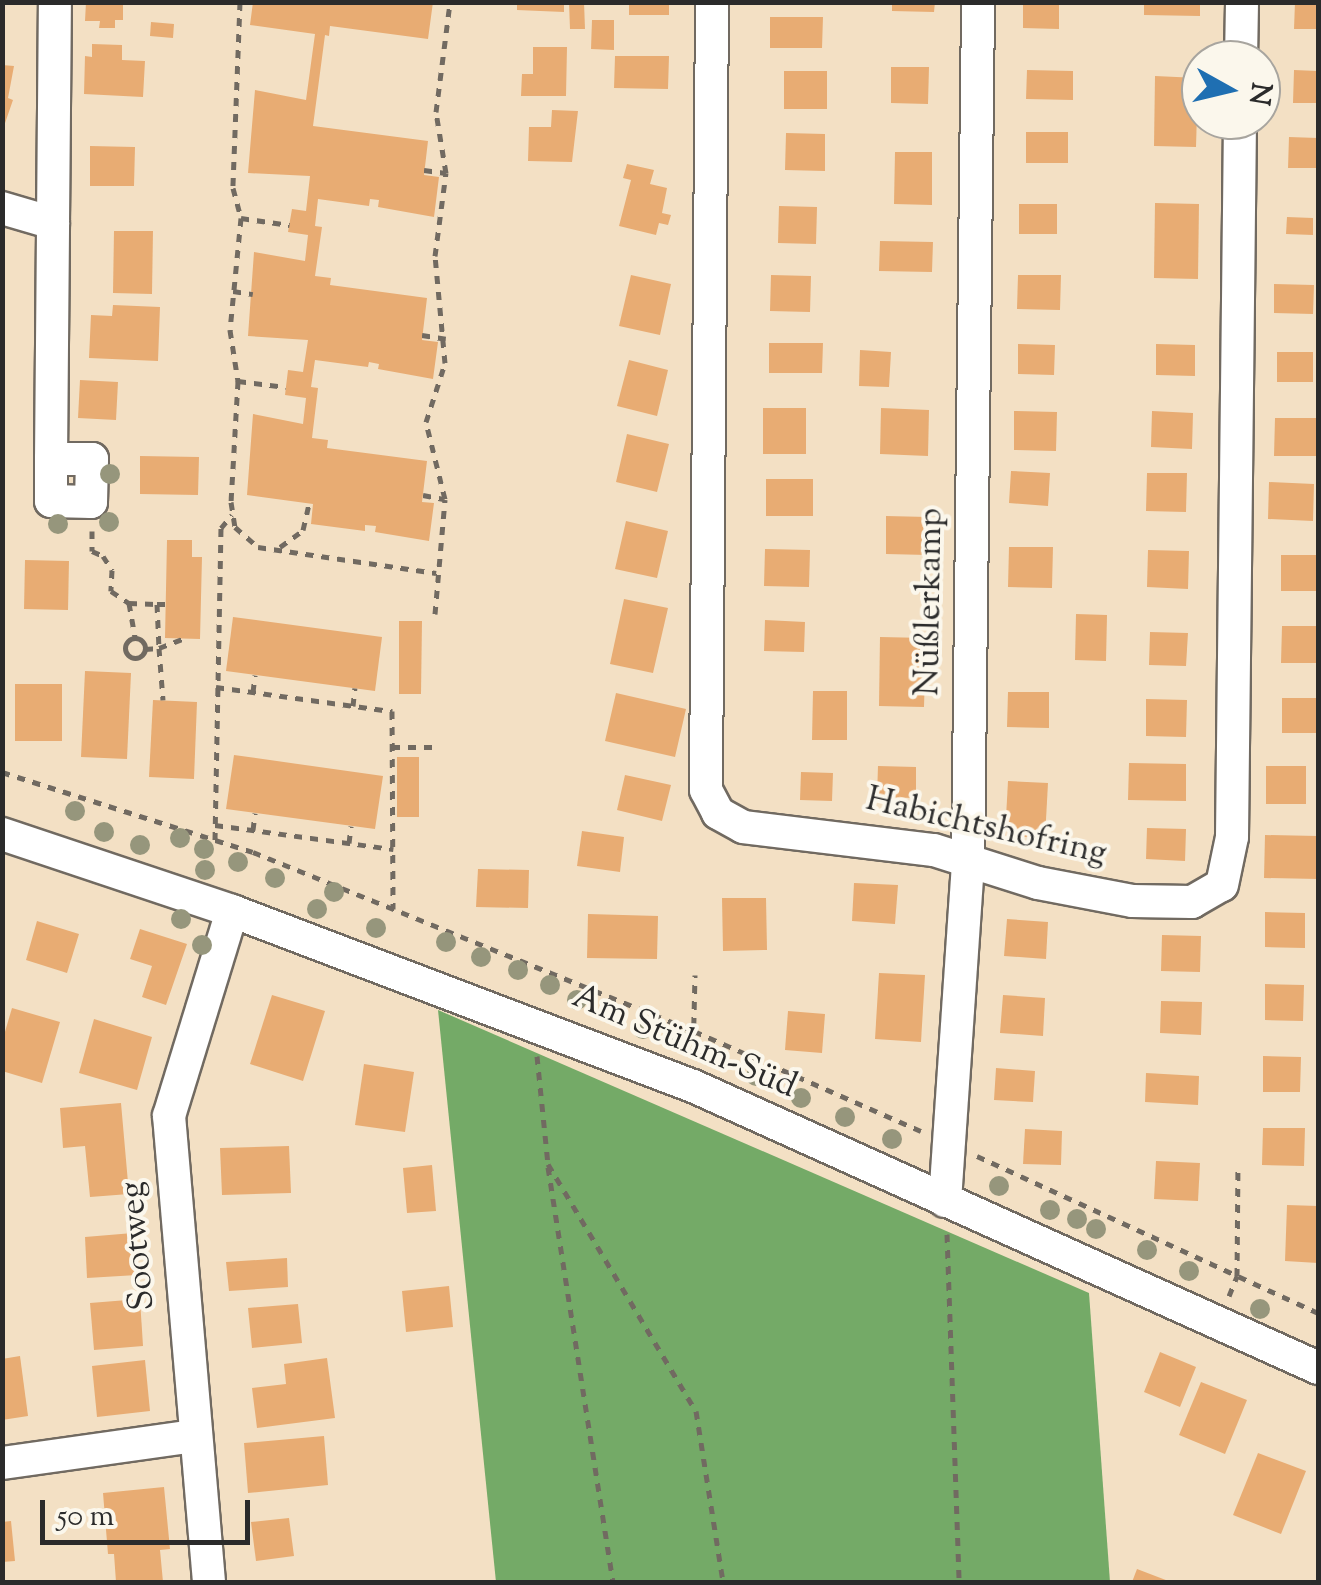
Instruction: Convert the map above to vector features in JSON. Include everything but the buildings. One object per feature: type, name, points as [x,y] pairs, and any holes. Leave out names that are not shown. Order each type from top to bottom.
[{"type":"street","points":[[55,2],[51,501],[92,502]]},
{"type":"street","name":"Habichtshofring","points":[[712,2],[707,796],[718,813],[743,826],[934,850],[1053,886],[1156,903],[1201,900],[1218,890],[1226,878],[1232,837],[1240,140]]},
{"type":"street","name":"Nüßlerkamp","points":[[945,1201],[968,862],[978,2]]},
{"type":"street","points":[[1241,40],[1242,2]]},
{"type":"street","points":[[2,208],[53,223]]},
{"type":"street","name":"Am Stühm-Süd","points":[[2,834],[232,911],[693,1086],[1318,1368]]},
{"type":"street","name":"Sootweg","points":[[209,1582],[169,1116],[232,911]]},
{"type":"street","points":[[2,1463],[195,1436]]},
{"type":"path","points":[[240,2],[234,188],[241,218],[230,330],[238,381],[232,515],[247,541],[274,549],[436,573]]},
{"type":"path","points":[[435,614],[445,499],[426,422],[440,386],[446,339],[435,256],[446,173],[436,112],[450,2]]},
{"type":"path","points":[[424,170],[446,173]]},
{"type":"path","points":[[241,218],[290,224]]},
{"type":"path","points":[[233,291],[253,294]]},
{"type":"path","points":[[422,335],[446,339]]},
{"type":"path","points":[[238,381],[286,387]]},
{"type":"path","points":[[423,494],[445,499]]},
{"type":"path","points":[[92,502],[92,552],[103,556],[112,570],[112,592],[129,603],[161,604],[163,700]]},
{"type":"path","points":[[274,549],[295,540],[303,530],[309,504]]},
{"type":"path","points":[[215,840],[221,528],[232,515]]},
{"type":"path","points":[[129,603],[135,638],[145,649]]},
{"type":"path","points":[[135,638],[125,645],[129,656],[138,658],[145,649],[183,639]]},
{"type":"path","points":[[252,692],[255,675]]},
{"type":"path","points":[[216,687],[392,710],[393,909]]},
{"type":"path","points":[[353,706],[355,688]]},
{"type":"path","points":[[392,747],[434,747]]},
{"type":"path","points":[[2,772],[215,840],[694,1031],[1318,1313]]},
{"type":"path","points":[[254,830],[256,813]]},
{"type":"path","points":[[215,825],[393,848]]},
{"type":"path","points":[[349,843],[351,826]]},
{"type":"path","points":[[693,1086],[694,975]]},
{"type":"path","points":[[534,1024],[548,1164],[613,1582]]},
{"type":"path","points":[[548,1164],[696,1411],[722,1582]]},
{"type":"path","points":[[1218,1322],[1237,1276],[1238,1171]]},
{"type":"path","points":[[945,1201],[960,1582]]},
{"type":"green space","points":[[438,1010],[1089,1293],[1110,1582],[496,1582]]}]
